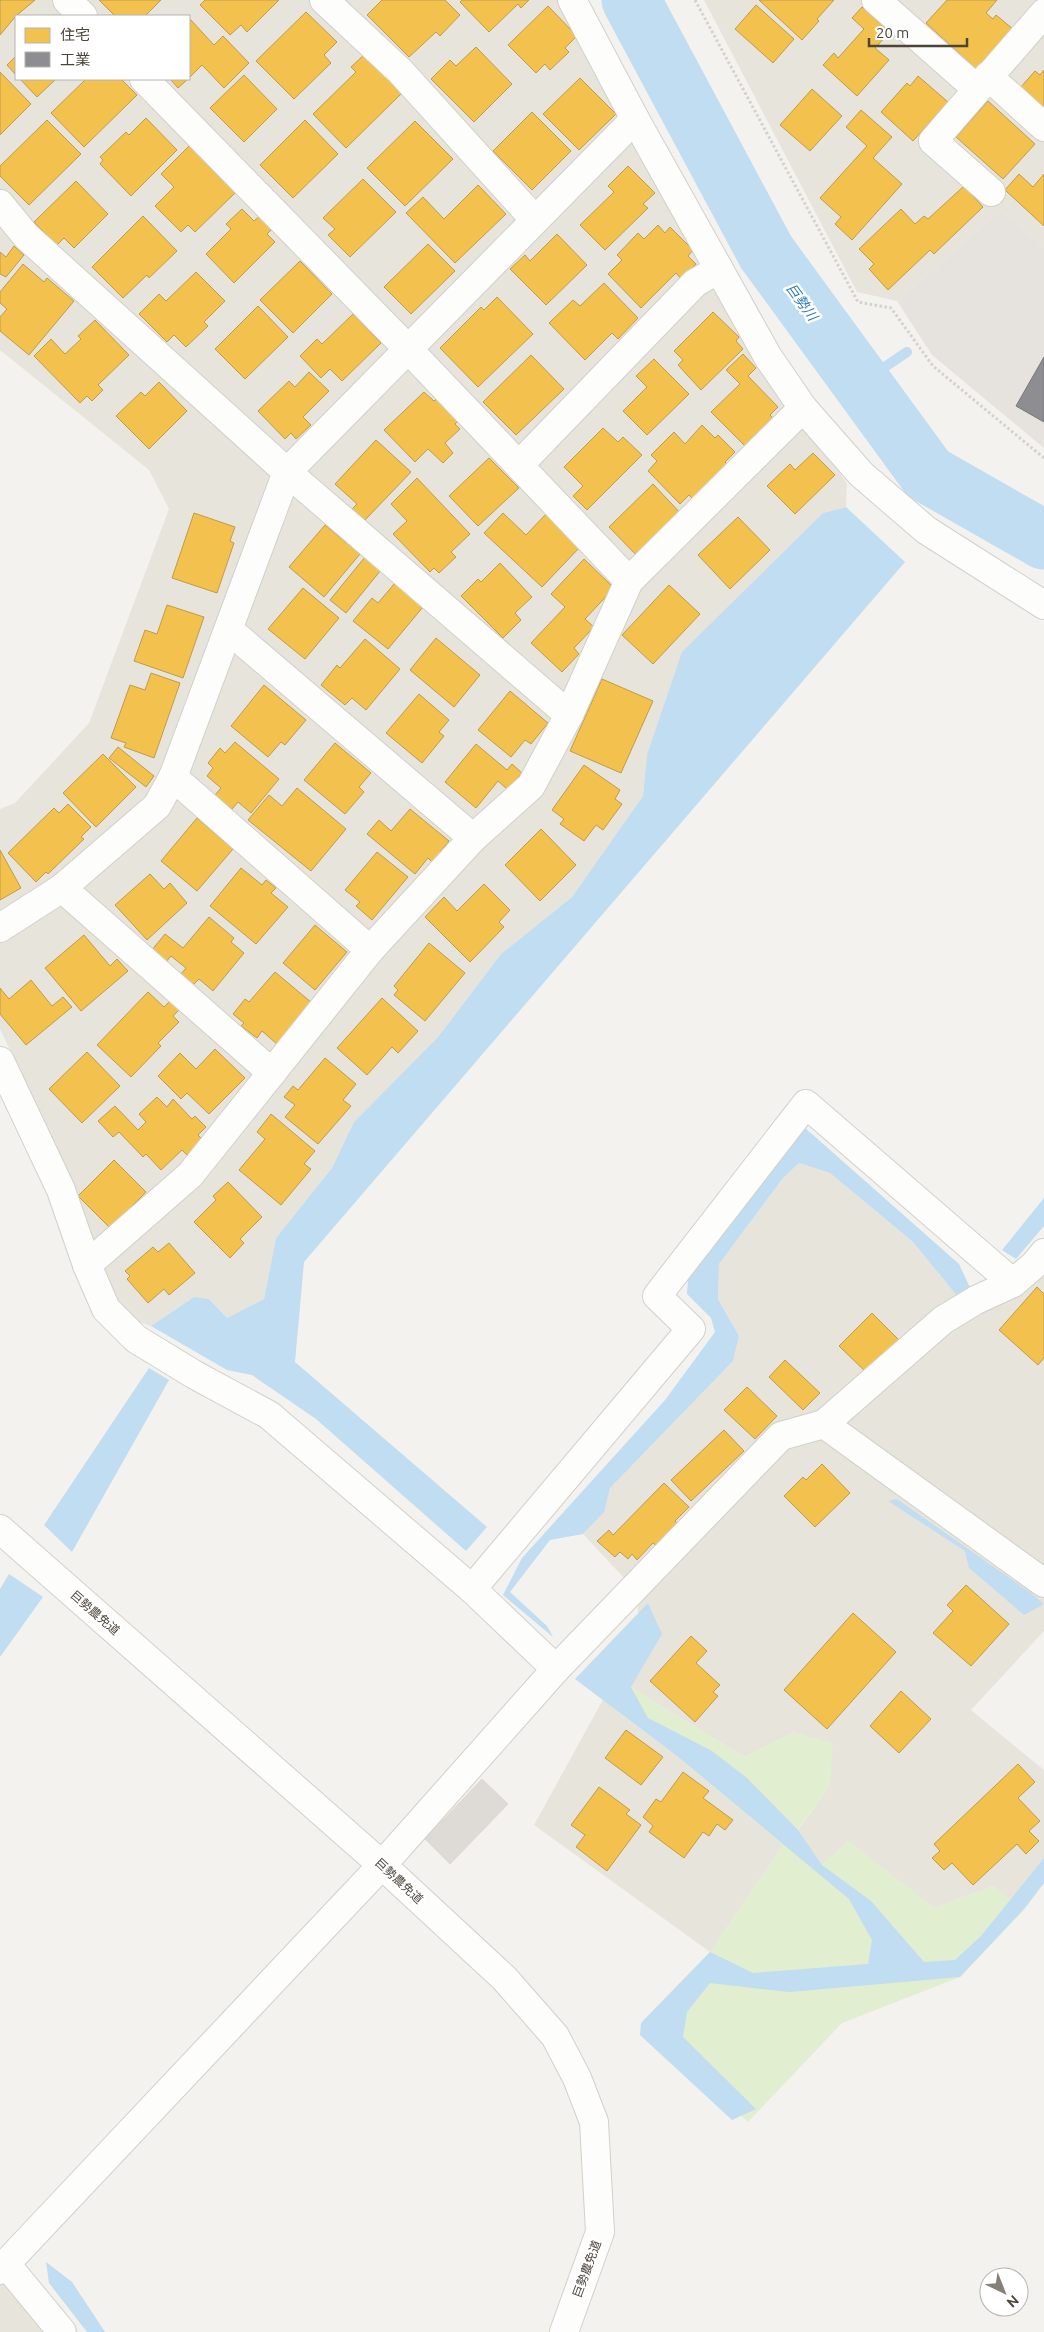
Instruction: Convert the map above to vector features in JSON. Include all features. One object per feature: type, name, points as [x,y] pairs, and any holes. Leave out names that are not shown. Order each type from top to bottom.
[{"type":"street","points":[[67,0],[82,15]]},
{"type":"street","points":[[324,0],[400,71],[534,220]]},
{"type":"street","points":[[572,0],[635,119],[768,357],[804,408],[861,474],[926,530],[1044,605]]},
{"type":"street","points":[[876,0],[1044,127]]},
{"type":"street","points":[[991,192],[933,141],[1041,16]]},
{"type":"street","points":[[145,80],[408,349],[629,581]]},
{"type":"street","points":[[0,928],[62,888],[157,806],[173,777],[287,472],[635,119]]},
{"type":"street","points":[[0,204],[26,236],[287,472],[569,714]]},
{"type":"street","points":[[518,465],[695,283],[720,269]]},
{"type":"street","points":[[87,1265],[190,1175],[370,950],[473,838],[531,786],[569,714],[629,581],[804,408]]},
{"type":"street","points":[[229,630],[473,838]]},
{"type":"street","points":[[173,777],[370,950]]},
{"type":"street","points":[[62,888],[272,1073]]},
{"type":"street","points":[[0,1061],[61,1190],[87,1265],[106,1309],[136,1339],[195,1375],[269,1415],[472,1589],[556,1669]]},
{"type":"street","points":[[472,1589],[691,1329],[657,1296],[806,1104],[1013,1283]]},
{"type":"street","points":[[62,2332],[3,2267],[382,1865],[556,1669],[781,1436],[824,1424],[944,1320],[976,1300],[1013,1283],[1044,1253]]},
{"type":"street","points":[[824,1424],[1044,1583]]},
{"type":"street","name":"巨勢農免道","points":[[0,1529],[382,1865],[504,1978],[554,2036],[577,2078],[594,2122],[600,2232],[564,2332]]},
{"type":"path","points":[[695,0],[858,302],[891,308],[934,366],[1044,458]]},
{"type":"shaded area","points":[[0,0],[560,0],[709,276],[847,484],[846,507],[823,513],[647,755],[643,796],[572,897],[501,954],[438,1037],[354,1122],[332,1168],[276,1238],[264,1299],[227,1318],[209,1299],[194,1297],[151,1326],[134,1320],[112,1291],[94,1247],[68,1172],[0,1029],[0,809],[15,803],[89,723],[169,509],[149,470],[0,350]]},
{"type":"shaded area","points":[[704,0],[1044,0],[1044,247],[1001,210],[897,301],[857,292]]},
{"type":"shaded area","points":[[1001,210],[1044,247],[1044,448],[932,355],[897,301]]},
{"type":"shaded area","points":[[799,1163],[830,1173],[913,1242],[958,1297],[1044,1273],[1044,1631],[971,1710],[1044,1770],[1044,1883],[1024,1910],[993,1886],[934,1908],[848,1841],[822,1865],[798,1830],[830,1785],[794,1732],[744,1757],[631,1687],[610,1706],[677,1756],[783,1845],[710,1952],[534,1825],[638,1636],[638,1593],[583,1534],[603,1512],[610,1488],[733,1361],[739,1336],[718,1299],[719,1264],[783,1178]]},
{"type":"shaded area","points":[[7,2252],[78,2332],[0,2332],[0,2259]]},
{"type":"green space","points":[[631,1687],[744,1757],[794,1732],[833,1743],[830,1785],[798,1829],[822,1865],[848,1840],[934,1908],[993,1886],[1024,1910],[960,1977],[842,2023],[748,2122],[641,2023],[710,1952],[783,1845],[677,1756],[610,1706]]},
{"type":"water","points":[[846,507],[905,562],[304,1262],[295,1362],[487,1527],[466,1551],[316,1419],[252,1375],[227,1370],[151,1326],[194,1297],[209,1299],[227,1318],[264,1299],[276,1238],[332,1168],[354,1122],[438,1037],[501,954],[572,897],[643,796],[647,755],[682,652],[823,513]]},
{"type":"water","points":[[804,1127],[959,1264],[972,1292],[958,1297],[913,1242],[830,1173],[799,1163],[783,1178],[719,1264],[718,1299],[739,1336],[733,1361],[610,1488],[604,1512],[583,1534],[550,1540],[510,1592],[547,1626],[553,1637],[503,1595],[522,1558],[665,1400],[715,1332],[711,1318],[687,1294],[688,1279]]},
{"type":"water","points":[[1044,1198],[1044,1226],[1016,1259],[1002,1250]]},
{"type":"water","points":[[149,1368],[169,1380],[72,1552],[44,1525]]},
{"type":"water","points":[[897,1499],[1044,1604],[1024,1615],[969,1568],[965,1551],[888,1501]]},
{"type":"water","points":[[9,1574],[43,1597],[0,1657],[0,1589]]},
{"type":"water","points":[[648,1603],[662,1634],[631,1687],[648,1718],[712,1751],[747,1778],[798,1830],[822,1865],[871,1901],[924,1962],[955,1960],[981,1936],[1044,1858],[1044,1883],[1023,1910],[960,1977],[789,1992],[710,1983],[687,2012],[683,2037],[756,2109],[732,2120],[640,2035],[641,2023],[710,1952],[753,1973],[868,1964],[872,1940],[849,1899],[677,1756],[575,1679]]},
{"type":"water","points":[[46,2262],[72,2282],[105,2332],[87,2332],[49,2283]]},
{"type":"building: 住宅","points":[[0,0],[35,0],[15,15],[0,35]]},
{"type":"building: 住宅","points":[[99,0],[161,0],[146,15],[114,15]]},
{"type":"building: 住宅","points":[[205,0],[279,0],[247,32],[241,25],[230,35],[200,5]]},
{"type":"building: 住宅","points":[[382,0],[445,0],[460,15],[440,36],[436,32],[409,57],[367,15]]},
{"type":"building: 住宅","points":[[462,0],[529,0],[521,8],[518,4],[489,32],[460,2]]},
{"type":"building: 住宅","points":[[759,0],[834,0],[802,40]]},
{"type":"building: 住宅","points":[[947,0],[997,0],[986,13],[993,19],[996,15],[1013,29],[976,69],[926,23]]},
{"type":"building: 住宅","points":[[756,5],[794,39],[773,63],[735,29]]},
{"type":"building: 住宅","points":[[548,6],[577,36],[565,48],[569,52],[550,70],[545,64],[536,73],[508,45]]},
{"type":"building: 住宅","points":[[862,7],[890,32],[875,48],[889,60],[857,96],[823,65],[834,53],[838,58],[864,29],[852,18]]},
{"type":"building: 住宅","points":[[306,12],[337,42],[324,55],[331,63],[294,99],[256,61]]},
{"type":"building: 住宅","points":[[190,19],[214,45],[223,36],[249,63],[224,88],[202,65],[190,77]]},
{"type":"building: 住宅","points":[[476,47],[512,84],[474,122],[431,79],[450,60],[456,66]]},
{"type":"building: 住宅","points":[[366,53],[403,92],[346,148],[313,114],[356,72],[351,67]]},
{"type":"building: 住宅","points":[[15,57],[15,74],[7,65]]},
{"type":"building: 住宅","points":[[1044,70],[1044,109],[1020,88],[1035,71],[1040,75]]},
{"type":"building: 住宅","points":[[0,72],[31,104],[0,135]]},
{"type":"building: 住宅","points":[[244,75],[277,109],[244,142],[210,108]]},
{"type":"building: 住宅","points":[[918,76],[948,102],[913,141],[881,112],[907,83],[910,86]]},
{"type":"building: 住宅","points":[[580,78],[616,114],[579,150],[543,114]]},
{"type":"building: 住宅","points":[[21,80],[55,80],[37,97]]},
{"type":"building: 住宅","points":[[85,80],[122,80],[137,95],[84,147],[51,113]]},
{"type":"building: 住宅","points":[[171,80],[187,80],[178,88]]},
{"type":"building: 住宅","points":[[812,89],[842,116],[810,151],[780,125]]},
{"type":"building: 住宅","points":[[988,101],[1035,144],[1003,179],[956,137]]},
{"type":"building: 住宅","points":[[861,110],[892,137],[873,158],[902,184],[852,240],[835,224],[841,217],[820,198],[867,146],[846,127]]},
{"type":"building: 住宅","points":[[532,112],[571,151],[532,190],[493,151]]},
{"type":"building: 住宅","points":[[146,118],[177,150],[131,196],[100,164],[103,160],[100,157],[126,132],[129,135]]},
{"type":"building: 住宅","points":[[47,120],[81,154],[29,205],[0,176],[0,166]]},
{"type":"building: 住宅","points":[[305,120],[338,154],[293,198],[260,165]]},
{"type":"building: 住宅","points":[[415,121],[453,159],[405,206],[367,168]]},
{"type":"building: 住宅","points":[[191,144],[204,157],[202,159],[235,193],[195,232],[188,225],[181,232],[155,206],[174,187],[161,174]]},
{"type":"building: 住宅","points":[[628,166],[655,193],[643,204],[648,208],[605,250],[580,225],[614,192],[608,186]]},
{"type":"building: 住宅","points":[[1019,174],[1033,187],[1044,174],[1044,226],[1005,190]]},
{"type":"building: 住宅","points":[[363,179],[396,212],[350,257],[328,235],[335,229],[323,218]]},
{"type":"building: 住宅","points":[[76,181],[108,214],[74,248],[64,238],[57,245],[34,222]]},
{"type":"building: 住宅","points":[[478,185],[506,214],[455,263],[406,213],[423,197],[444,219]]},
{"type":"building: 住宅","points":[[964,186],[983,207],[934,254],[930,250],[888,290],[869,269],[874,264],[859,249],[901,209],[915,224],[924,216],[928,219]]},
{"type":"building: 住宅","points":[[242,209],[254,221],[261,215],[273,228],[267,234],[275,242],[234,283],[206,254],[231,229],[226,224]]},
{"type":"building: 住宅","points":[[143,216],[177,251],[149,278],[147,275],[123,298],[92,267]]},
{"type":"building: 住宅","points":[[658,225],[665,233],[670,227],[693,250],[688,256],[696,264],[681,279],[676,273],[641,308],[608,274],[622,260],[617,255],[638,233],[644,239]]},
{"type":"building: 住宅","points":[[557,234],[587,265],[546,305],[510,269],[525,255],[530,261]]},
{"type":"building: 住宅","points":[[428,244],[455,271],[411,314],[384,287]]},
{"type":"building: 住宅","points":[[14,246],[24,255],[6,277],[0,274],[0,252],[6,257]]},
{"type":"building: 住宅","points":[[300,261],[332,294],[293,333],[260,300]]},
{"type":"building: 住宅","points":[[23,264],[44,282],[47,278],[74,301],[29,355],[0,331],[0,317],[7,309],[0,303],[0,292]]},
{"type":"building: 住宅","points":[[196,272],[225,301],[204,322],[208,326],[186,347],[174,335],[167,342],[139,314],[159,294],[166,301]]},
{"type":"building: 住宅","points":[[604,283],[638,318],[618,339],[612,333],[585,360],[549,323],[573,300],[580,306]]},
{"type":"building: 住宅","points":[[497,297],[533,334],[478,387],[440,348],[481,307],[484,310]]},
{"type":"building: 住宅","points":[[258,306],[288,337],[245,379],[215,349]]},
{"type":"building: 住宅","points":[[713,312],[739,337],[736,341],[743,349],[701,390],[678,365],[683,360],[674,351]]},
{"type":"building: 住宅","points":[[353,314],[381,343],[342,381],[330,369],[321,378],[300,356],[317,339],[322,344]]},
{"type":"building: 住宅","points":[[95,320],[129,355],[98,385],[103,390],[92,401],[87,396],[80,403],[34,356],[51,339],[65,354],[81,339],[78,336]]},
{"type":"building: 住宅","points":[[743,354],[756,368],[748,376],[778,407],[770,415],[776,421],[748,449],[711,412],[740,384],[726,370]]},
{"type":"building: 住宅","points":[[531,355],[564,389],[516,435],[483,402]]},
{"type":"building: 住宅","points":[[654,359],[689,394],[647,435],[623,411],[647,387],[636,376]]},
{"type":"building: 住宅","points":[[309,372],[329,391],[303,417],[311,425],[296,439],[291,433],[285,439],[258,411],[289,381],[295,387]]},
{"type":"building: 住宅","points":[[159,382],[187,411],[149,449],[116,416],[141,392],[145,396]]},
{"type":"building: 住宅","points":[[424,392],[434,401],[440,396],[461,418],[455,424],[460,429],[445,443],[453,453],[443,463],[428,449],[415,462],[384,430]]},
{"type":"building: 住宅","points":[[702,425],[715,438],[718,435],[735,452],[725,462],[729,466],[695,501],[689,495],[680,504],[648,471],[657,461],[651,455],[674,432],[685,444]]},
{"type":"building: 住宅","points":[[603,428],[618,442],[623,437],[642,455],[587,510],[573,496],[583,486],[564,467]]},
{"type":"building: 住宅","points":[[376,440],[411,472],[365,520],[352,509],[357,504],[335,484]]},
{"type":"building: 住宅","points":[[813,453],[835,475],[795,514],[767,486],[790,464],[795,470]]},
{"type":"building: 住宅","points":[[489,458],[519,488],[478,526],[449,496]]},
{"type":"building: 住宅","points":[[417,478],[470,534],[451,552],[456,557],[439,573],[434,568],[430,572],[393,534],[407,521],[391,504]]},
{"type":"building: 住宅","points":[[653,484],[685,518],[641,560],[609,527]]},
{"type":"building: 住宅","points":[[194,513],[235,527],[230,541],[234,543],[217,593],[172,578]]},
{"type":"building: 住宅","points":[[503,513],[526,535],[546,514],[580,547],[542,587],[484,533]]},
{"type":"building: 住宅","points":[[738,517],[770,550],[730,589],[698,555]]},
{"type":"building: 住宅","points":[[325,525],[360,554],[324,597],[289,567]]},
{"type":"building: 住宅","points":[[365,557],[381,570],[346,613],[330,600]]},
{"type":"building: 住宅","points":[[584,559],[614,588],[585,619],[594,627],[574,648],[579,654],[562,672],[531,643],[565,607],[551,594]]},
{"type":"building: 住宅","points":[[500,563],[532,597],[515,613],[521,620],[503,638],[461,596],[478,579],[481,582]]},
{"type":"building: 住宅","points":[[395,583],[423,607],[388,649],[353,621],[372,598],[378,603]]},
{"type":"building: 住宅","points":[[669,585],[700,614],[653,664],[622,635]]},
{"type":"building: 住宅","points":[[303,588],[339,618],[305,659],[268,629]]},
{"type":"building: 住宅","points":[[167,605],[204,617],[183,678],[134,661],[145,630],[157,634]]},
{"type":"building: 住宅","points":[[436,638],[480,675],[454,707],[410,670]]},
{"type":"building: 住宅","points":[[365,639],[400,669],[366,710],[352,698],[345,705],[321,685],[337,665],[340,668]]},
{"type":"building: 住宅","points":[[151,673],[180,683],[154,758],[124,747],[126,743],[111,738],[130,685],[145,690]]},
{"type":"building: 住宅","points":[[602,679],[653,701],[621,773],[570,751]]},
{"type":"building: 住宅","points":[[264,685],[306,720],[285,745],[281,742],[268,757],[231,726]]},
{"type":"building: 住宅","points":[[510,691],[548,723],[531,744],[525,740],[511,757],[478,730]]},
{"type":"building: 住宅","points":[[419,694],[449,720],[439,732],[444,736],[422,763],[386,733]]},
{"type":"building: 住宅","points":[[235,742],[279,779],[251,813],[238,802],[232,809],[215,795],[221,788],[207,776],[213,768],[208,763],[220,748],[225,753]]},
{"type":"building: 住宅","points":[[335,743],[371,773],[359,787],[364,792],[345,814],[304,780]]},
{"type":"building: 住宅","points":[[476,744],[507,770],[512,764],[522,773],[508,790],[498,781],[476,808],[445,782]]},
{"type":"building: 住宅","points":[[118,747],[154,776],[146,787],[109,758]]},
{"type":"building: 住宅","points":[[103,754],[136,787],[96,827],[63,793]]},
{"type":"building: 住宅","points":[[584,765],[620,790],[615,799],[622,804],[603,830],[596,825],[584,841],[560,824],[564,819],[552,810]]},
{"type":"building: 住宅","points":[[297,788],[346,829],[311,871],[248,820],[269,795],[282,806]]},
{"type":"building: 住宅","points":[[68,804],[91,827],[81,837],[84,839],[48,874],[46,872],[36,882],[8,853],[54,808],[59,813]]},
{"type":"building: 住宅","points":[[410,809],[449,841],[432,862],[428,858],[415,874],[367,834],[379,820],[391,831]]},
{"type":"building: 住宅","points":[[197,818],[233,849],[197,891],[161,861]]},
{"type":"building: 住宅","points":[[541,829],[576,865],[540,901],[505,865]]},
{"type":"building: 住宅","points":[[0,850],[21,888],[0,900]]},
{"type":"building: 住宅","points":[[377,852],[408,877],[372,920],[356,906],[360,902],[345,890]]},
{"type":"building: 住宅","points":[[241,868],[262,885],[266,880],[276,888],[271,893],[288,907],[256,944],[210,906]]},
{"type":"building: 住宅","points":[[150,874],[164,889],[170,883],[187,903],[147,940],[115,905]]},
{"type":"building: 住宅","points":[[484,884],[510,910],[499,922],[504,927],[470,962],[425,917],[444,897],[457,911]]},
{"type":"building: 住宅","points":[[209,917],[234,938],[231,942],[244,953],[213,991],[199,979],[193,985],[180,975],[186,968],[171,956],[165,963],[151,951],[165,934],[183,948]]},
{"type":"building: 住宅","points":[[315,925],[347,952],[315,990],[283,963]]},
{"type":"building: 住宅","points":[[84,935],[110,966],[117,959],[128,971],[81,1011],[45,968]]},
{"type":"building: 住宅","points":[[429,943],[465,973],[425,1021],[394,995],[398,990],[394,986]]},
{"type":"building: 住宅","points":[[275,972],[312,1003],[277,1044],[262,1031],[257,1038],[241,1026],[244,1023],[233,1014],[245,999],[249,1002]]},
{"type":"building: 住宅","points":[[31,980],[52,1006],[63,997],[72,1007],[26,1045],[0,1014],[0,988],[9,999]]},
{"type":"building: 住宅","points":[[148,992],[164,1007],[170,1001],[179,1010],[173,1016],[179,1022],[158,1043],[161,1046],[131,1077],[97,1045]]},
{"type":"building: 住宅","points":[[382,998],[418,1031],[398,1053],[392,1047],[367,1075],[337,1048]]},
{"type":"building: 住宅","points":[[215,1049],[245,1078],[209,1114],[187,1093],[181,1099],[158,1076],[180,1053],[196,1069]]},
{"type":"building: 住宅","points":[[87,1052],[120,1086],[82,1123],[49,1089]]},
{"type":"building: 住宅","points":[[325,1058],[356,1084],[343,1100],[351,1106],[318,1144],[285,1117],[295,1105],[284,1097],[293,1086],[298,1090]]},
{"type":"building: 住宅","points":[[157,1097],[167,1107],[173,1099],[192,1119],[195,1116],[206,1127],[198,1135],[203,1140],[187,1155],[182,1150],[161,1170],[146,1154],[143,1157],[119,1132],[113,1137],[98,1121],[115,1106],[138,1130],[146,1122],[139,1114]]},
{"type":"building: 住宅","points":[[271,1114],[315,1151],[304,1164],[311,1169],[281,1205],[239,1170],[265,1139],[257,1132]]},
{"type":"building: 住宅","points":[[114,1160],[146,1192],[110,1228],[78,1196]]},
{"type":"building: 住宅","points":[[228,1182],[262,1217],[240,1239],[244,1243],[230,1258],[194,1222],[216,1200],[213,1196]]},
{"type":"building: 住宅","points":[[169,1243],[195,1273],[169,1295],[164,1289],[148,1303],[127,1279],[130,1276],[125,1271],[153,1247],[158,1252]]},
{"type":"building: 住宅","points":[[1037,1287],[1044,1294],[1044,1358],[1038,1365],[999,1330]]},
{"type":"building: 住宅","points":[[872,1313],[900,1341],[868,1374],[839,1346]]},
{"type":"building: 住宅","points":[[785,1360],[820,1393],[803,1410],[769,1377]]},
{"type":"building: 住宅","points":[[747,1387],[777,1416],[755,1439],[724,1410]]},
{"type":"building: 住宅","points":[[724,1430],[744,1451],[691,1501],[671,1480]]},
{"type":"building: 住宅","points":[[822,1464],[850,1493],[815,1527],[784,1496],[803,1477],[806,1480]]},
{"type":"building: 住宅","points":[[664,1483],[689,1507],[675,1521],[681,1527],[660,1549],[653,1543],[637,1560],[632,1554],[628,1559],[620,1552],[615,1557],[597,1541],[609,1530],[613,1535]]},
{"type":"building: 住宅","points":[[966,1585],[1009,1624],[971,1666],[933,1633],[953,1611],[947,1605]]},
{"type":"building: 住宅","points":[[853,1613],[896,1652],[827,1729],[784,1690]]},
{"type":"building: 住宅","points":[[691,1636],[707,1651],[696,1663],[720,1685],[713,1692],[718,1696],[695,1722],[650,1681]]},
{"type":"building: 住宅","points":[[901,1691],[931,1719],[899,1753],[870,1726]]},
{"type":"building: 住宅","points":[[626,1730],[663,1757],[641,1785],[605,1758]]},
{"type":"building: 住宅","points":[[1018,1764],[1035,1782],[1018,1798],[1040,1821],[1029,1831],[1039,1841],[1026,1854],[1017,1844],[973,1885],[952,1863],[944,1870],[932,1858],[940,1851],[934,1844]]},
{"type":"building: 住宅","points":[[683,1772],[709,1791],[703,1798],[733,1820],[725,1830],[717,1824],[709,1836],[703,1832],[684,1858],[649,1832],[653,1826],[643,1817],[656,1799],[661,1802]]},
{"type":"building: 住宅","points":[[599,1787],[630,1810],[626,1814],[641,1825],[607,1871],[576,1847],[585,1835],[571,1825]]},
{"type":"building: 工業","points":[[1044,357],[1044,422],[1016,406]]},
{"type":"building: その他","points":[[482,1779],[508,1804],[450,1864],[425,1839]]},
{"type":"waterway","name":"巨勢川","points":[[631,0],[766,252],[928,474],[1044,540]]},
{"type":"waterway","points":[[861,383],[907,352]]}]
